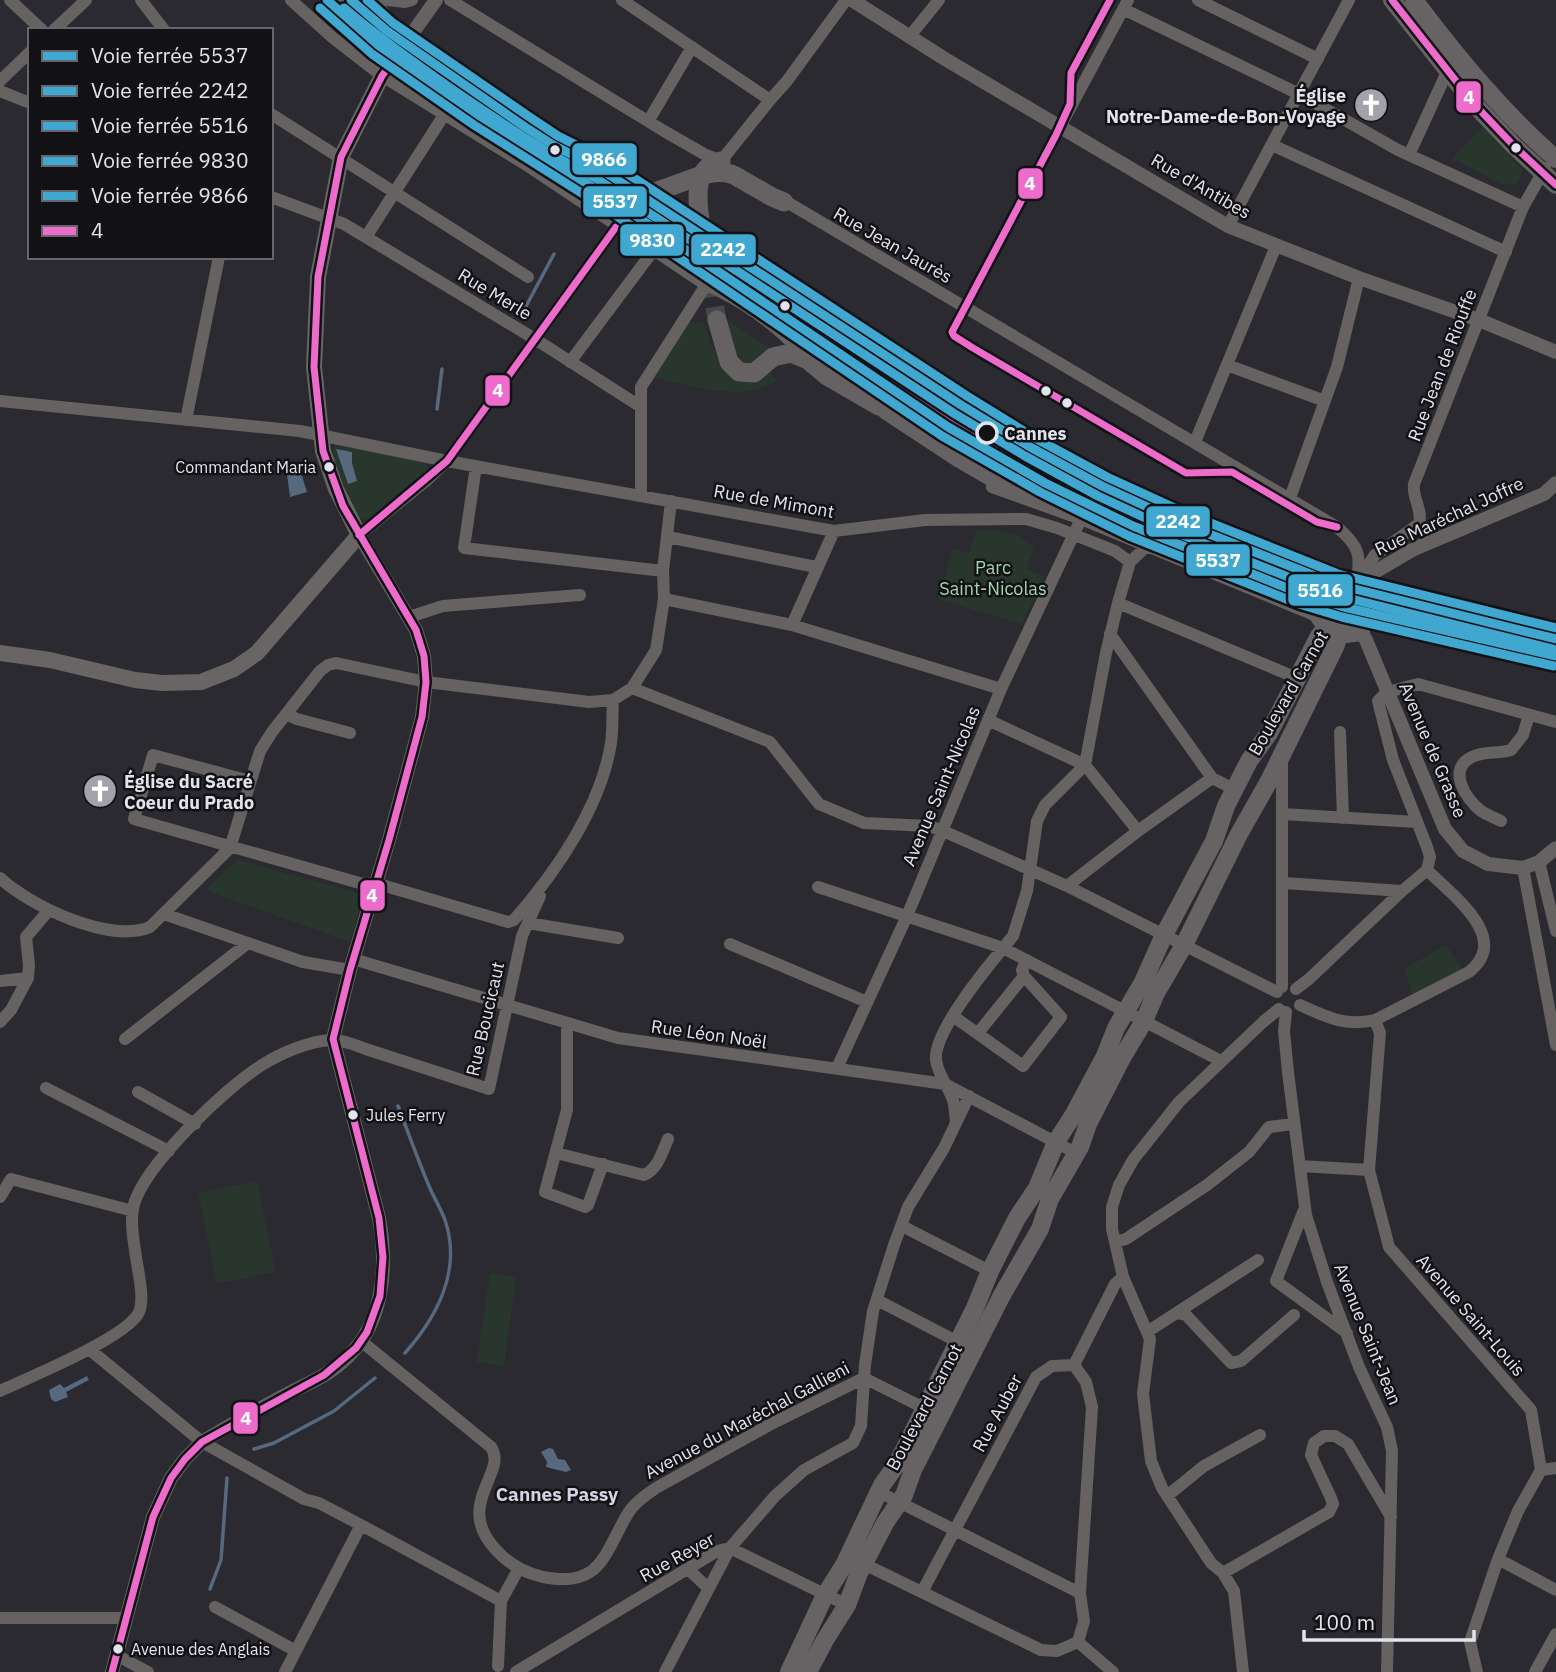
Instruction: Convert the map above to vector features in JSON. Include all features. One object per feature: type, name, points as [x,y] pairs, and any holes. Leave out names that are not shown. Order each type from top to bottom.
[{"type":"highway","points":[[329,0],[354,23],[573,161],[764,290],[866,366],[939,413],[999,447],[1084,488],[1199,524],[1356,583],[1556,644]]},
{"type":"highway","points":[[348,0],[399,51],[778,315],[857,376],[974,454],[1109,512],[1346,606],[1556,656]]},
{"type":"highway","points":[[573,161],[643,194],[715,172],[730,172],[784,202]]},
{"type":"highway","points":[[700,221],[697,201],[699,182],[706,168],[721,161]]},
{"type":"highway","points":[[717,320],[729,362],[739,372],[754,373],[773,357],[790,353],[808,360],[827,376],[1002,483],[1030,488],[1070,504],[1109,512]]},
{"type":"highway","points":[[1517,632],[1556,632]]},
{"type":"main road","points":[[1392,0],[1454,66],[1555,158]]},
{"type":"main road","points":[[1414,0],[1475,105],[1549,178]]},
{"type":"main road","points":[[0,653],[50,660],[135,680],[162,683],[201,682],[234,669],[257,653],[314,591],[359,535],[335,489],[321,435],[314,367],[318,277],[341,157],[382,76],[399,51]]},
{"type":"main road","points":[[1346,606],[1356,583]]},
{"type":"main road","name":"Boulevard Carnot","points":[[808,1672],[847,1605],[885,1523],[900,1502],[913,1470],[984,1331],[1040,1229],[1050,1199],[1076,1153],[1100,1101],[1264,792],[1342,628],[1346,606]]},
{"type":"main road","name":"Boulevard Carnot","points":[[789,1672],[825,1595],[844,1565],[879,1492],[897,1464],[981,1296],[989,1271],[1017,1218],[1037,1188],[1056,1142],[1099,1068],[1125,1011],[1146,976],[1164,935],[1214,841],[1234,789],[1249,761],[1269,733],[1297,678],[1342,628]]},
{"type":"street","points":[[10,0],[40,28]]},
{"type":"street","points":[[56,28],[86,0]]},
{"type":"street","points":[[141,0],[162,28]]},
{"type":"street","points":[[291,0],[332,37],[382,76],[528,166],[706,285],[728,295],[772,325],[808,360]]},
{"type":"street","points":[[375,0],[399,51],[436,0]]},
{"type":"street","points":[[388,0],[412,0]]},
{"type":"street","points":[[450,0],[649,120],[692,47]]},
{"type":"street","points":[[622,0],[770,100]]},
{"type":"street","points":[[721,161],[787,81],[846,0]]},
{"type":"street","name":"Rue d'Antibes","points":[[852,0],[909,37],[1228,226],[1359,278],[1479,320],[1556,352]]},
{"type":"street","points":[[909,37],[939,0]]},
{"type":"street","points":[[1198,0],[1318,59]]},
{"type":"street","points":[[1228,226],[1349,0]]},
{"type":"street","points":[[1060,127],[1126,5],[1299,94],[1409,155],[1523,207]]},
{"type":"street","points":[[354,23],[382,76]]},
{"type":"street","points":[[0,81],[28,54]]},
{"type":"street","points":[[1409,155],[1454,66]]},
{"type":"street","points":[[0,91],[28,102]]},
{"type":"street","points":[[273,115],[528,277]]},
{"type":"street","points":[[366,237],[444,115]]},
{"type":"street","name":"Rue Jean Jaurès","points":[[649,120],[1337,527],[1353,542],[1357,551],[1360,564],[1356,583]]},
{"type":"street","points":[[1272,145],[1506,252]]},
{"type":"street","name":"Rue Jean de Riouffe","points":[[1380,560],[1419,524],[1420,512],[1413,494],[1414,484],[1523,207],[1549,178],[1555,158]]},
{"type":"street","name":"Rue Merle","points":[[273,198],[328,216],[366,237],[535,338],[641,407]]},
{"type":"street","points":[[112,1672],[153,1517],[178,1468],[202,1442],[342,1363],[361,1340],[376,1310],[382,1288],[384,1247],[333,1039],[351,965],[389,840],[422,717],[426,682],[424,656],[409,617],[359,535],[447,461],[616,227]]},
{"type":"street","points":[[1195,442],[1276,246]]},
{"type":"street","points":[[570,362],[653,251]]},
{"type":"street","points":[[186,420],[219,259]]},
{"type":"street","points":[[1290,498],[1337,368],[1359,278]]},
{"type":"street","points":[[642,495],[641,387],[706,285]]},
{"type":"street","points":[[1227,365],[1325,401]]},
{"type":"street","points":[[827,376],[854,398],[983,483],[1081,519],[1342,628]]},
{"type":"street","name":"Rue de Mimont","points":[[0,401],[321,435],[447,461],[834,531],[925,520],[1026,519],[1074,534],[1115,551],[1130,562]]},
{"type":"street","points":[[476,466],[464,548],[663,570]]},
{"type":"street","name":"Rue Maréchal Joffre","points":[[1356,583],[1380,560],[1544,494],[1556,483]]},
{"type":"street","points":[[1,880],[49,910],[88,924],[134,932],[150,927],[230,848],[260,751],[320,671],[328,665],[336,663],[426,682],[589,702],[613,700],[632,688],[656,650],[664,599],[663,570],[671,501]]},
{"type":"street","name":"Avenue Saint-Nicolas","points":[[837,1068],[907,916],[1001,689],[1081,519]]},
{"type":"street","points":[[792,625],[834,531]]},
{"type":"street","points":[[668,537],[816,567]]},
{"type":"street","points":[[956,1122],[953,1100],[939,1070],[936,1051],[942,1033],[953,1016],[1017,928],[1027,891],[1033,836],[1041,811],[1085,765],[1118,603],[1130,562],[1147,546]]},
{"type":"street","points":[[409,617],[443,606],[580,595]]},
{"type":"street","points":[[664,599],[792,625],[1001,689]]},
{"type":"street","points":[[1118,603],[1297,678]]},
{"type":"street","name":"Avenue de Grasse","points":[[1342,628],[1387,692],[1445,829],[1463,851],[1488,864],[1523,868],[1539,862],[1556,848]]},
{"type":"street","points":[[1110,634],[1212,778],[1234,789]]},
{"type":"street","points":[[1296,989],[1427,870],[1430,858],[1393,760],[1378,701],[1387,692],[1418,684],[1556,722]]},
{"type":"street","points":[[632,688],[770,742],[819,804],[864,823],[929,826],[1030,868],[1184,945],[1280,989],[1289,986],[1296,989],[1301,996],[1300,1005],[1294,1011],[1283,1010],[1275,1003],[1280,989],[1284,883],[1282,752]]},
{"type":"street","points":[[250,781],[153,755],[134,819],[230,848],[363,884],[374,883],[508,922],[514,920],[544,886],[592,805],[611,743],[613,700]]},
{"type":"street","points":[[286,714],[350,733]]},
{"type":"street","points":[[1501,821],[1483,813],[1469,800],[1461,785],[1459,772],[1464,762],[1473,757],[1511,750],[1523,735],[1529,715]]},
{"type":"street","points":[[988,720],[1085,765],[1138,831]]},
{"type":"street","points":[[1340,732],[1343,818]]},
{"type":"street","points":[[1067,886],[1212,778]]},
{"type":"street","points":[[1282,814],[1418,822]]},
{"type":"street","points":[[1539,862],[1556,931]]},
{"type":"street","points":[[1523,868],[1556,1045]]},
{"type":"street","points":[[1300,1005],[1335,1021],[1359,1024],[1375,1020],[1469,972],[1482,957],[1482,929],[1427,870]]},
{"type":"street","points":[[1284,883],[1402,891]]},
{"type":"street","name":"Rue Boucicaut","points":[[333,1039],[489,1088],[522,936],[544,886]]},
{"type":"street","points":[[818,887],[1003,948],[1221,1061]]},
{"type":"street","points":[[0,1022],[11,1010],[28,978],[26,937],[49,910]]},
{"type":"street","name":"Rue Léon Noël","points":[[164,915],[303,962],[351,965],[507,1003],[618,1038],[945,1084],[1056,1142]]},
{"type":"street","points":[[528,923],[618,938]]},
{"type":"street","points":[[125,1039],[248,943]]},
{"type":"street","points":[[730,944],[867,1002]]},
{"type":"street","points":[[953,1016],[1023,1066],[1060,1017],[1024,976],[1022,970],[1027,960]]},
{"type":"street","points":[[978,1033],[1024,976]]},
{"type":"street","points":[[0,981],[28,978]]},
{"type":"street","points":[[1243,1672],[1234,1591],[1223,1573],[1211,1563],[1167,1496],[1151,1461],[1143,1394],[1150,1339],[1123,1277],[1112,1229],[1112,1207],[1119,1185],[1133,1160],[1179,1102],[1221,1061],[1283,1010]]},
{"type":"street","name":"Avenue Saint-Jean","points":[[1283,1010],[1293,1124],[1305,1208],[1327,1282],[1390,1439],[1392,1451],[1387,1672]]},
{"type":"street","name":"Avenue Saint-Louis","points":[[1375,1020],[1380,1033],[1369,1170],[1389,1247],[1531,1410],[1541,1470]]},
{"type":"street","points":[[567,1023],[567,1110],[545,1189],[547,1194],[585,1207],[603,1164]]},
{"type":"street","points":[[0,1391],[89,1349],[130,1324],[142,1305],[133,1244],[133,1211],[146,1179],[195,1124],[230,1090],[261,1066],[288,1053],[333,1039]]},
{"type":"street","points":[[47,1088],[169,1151]]},
{"type":"street","points":[[138,1092],[195,1124]]},
{"type":"street","name":"Avenue du Maréchal Gallieni","points":[[519,1568],[562,1580],[579,1578],[593,1571],[629,1510],[640,1499],[748,1437],[864,1378],[873,1311],[902,1226],[912,1200],[944,1149],[969,1096]]},
{"type":"street","points":[[1115,1242],[1126,1239],[1207,1185],[1249,1152],[1269,1127],[1293,1124]]},
{"type":"street","points":[[556,1153],[644,1175],[649,1174],[656,1165],[668,1139]]},
{"type":"street","points":[[1056,1142],[1076,1153]]},
{"type":"street","points":[[1300,1166],[1369,1170]]},
{"type":"street","points":[[0,1197],[10,1179],[133,1211]]},
{"type":"street","points":[[1305,1208],[1276,1282],[1347,1333]]},
{"type":"street","points":[[902,1226],[989,1271]]},
{"type":"street","points":[[1147,1332],[1258,1260]]},
{"type":"street","points":[[1078,1642],[1084,1621],[1080,1593],[1092,1407],[1086,1382],[1074,1365],[1115,1284],[1123,1277]]},
{"type":"street","points":[[877,1300],[958,1342]]},
{"type":"street","points":[[1177,1313],[1186,1315],[1231,1363],[1241,1361],[1294,1315]]},
{"type":"street","points":[[361,1340],[495,1453],[495,1464],[481,1496],[480,1526],[487,1541],[519,1568],[501,1601],[496,1669],[506,1665],[515,1672]]},
{"type":"street","points":[[89,1349],[202,1442],[304,1499],[319,1503],[501,1601]]},
{"type":"street","name":"Rue Auber","points":[[922,1592],[1036,1377],[1052,1366],[1074,1365]]},
{"type":"street","points":[[864,1378],[924,1408]]},
{"type":"street","name":"Rue Reyer","points":[[515,1672],[717,1551],[730,1548],[775,1496],[804,1470],[853,1443],[861,1426],[864,1378]]},
{"type":"street","points":[[1167,1496],[1204,1466],[1260,1435]]},
{"type":"street","points":[[1223,1573],[1329,1512],[1333,1504],[1311,1455],[1314,1443],[1324,1436],[1335,1436],[1348,1444],[1391,1517]]},
{"type":"street","points":[[1478,1672],[1470,1642],[1498,1559],[1518,1511],[1541,1470],[1556,1468]]},
{"type":"street","points":[[879,1492],[1080,1593]]},
{"type":"street","points":[[285,1672],[361,1525]]},
{"type":"street","points":[[665,1672],[730,1548],[847,1605]]},
{"type":"street","points":[[1498,1559],[1556,1590]]},
{"type":"street","points":[[864,1564],[1041,1650],[1057,1651],[1078,1642]]},
{"type":"street","points":[[688,1569],[708,1588]]},
{"type":"street","points":[[215,1607],[296,1651]]},
{"type":"street","points":[[0,1618],[126,1618]]},
{"type":"street","points":[[1535,1672],[1556,1634]]},
{"type":"street","points":[[1078,1642],[1113,1672]]},
{"type":"street","points":[[117,1655],[148,1672]]},
{"type":"green space","points":[[1483,127],[1523,170],[1517,184],[1501,184],[1452,158]]},
{"type":"green space","points":[[724,318],[775,352],[755,367],[739,368]]},
{"type":"green space","points":[[703,322],[720,365],[758,379],[770,373],[777,380],[749,391],[733,392],[653,378],[689,323]]},
{"type":"green space","points":[[335,443],[426,463],[428,470],[426,476],[371,520],[361,519],[336,470],[333,450]]},
{"type":"green space","name":"Parc Saint-Nicolas","points":[[996,530],[1018,536],[1034,547],[1027,569],[1045,577],[1022,624],[938,599],[953,548],[968,553],[976,531]]},
{"type":"green space","points":[[237,860],[363,894],[350,942],[205,890]]},
{"type":"green space","points":[[1446,945],[1463,970],[1413,995],[1404,969]]},
{"type":"green space","points":[[257,1181],[276,1272],[217,1284],[198,1193]]},
{"type":"green space","points":[[490,1273],[516,1277],[504,1366],[477,1362]]},
{"type":"water","points":[[336,449],[352,452],[357,481],[348,484]]},
{"type":"water","points":[[301,473],[307,492],[290,497],[287,475]]},
{"type":"water","points":[[87,1376],[89,1380],[66,1392],[68,1397],[55,1402],[51,1399],[49,1390],[60,1384],[64,1388]]},
{"type":"water","points":[[553,1449],[558,1459],[565,1460],[571,1470],[566,1472],[546,1467],[547,1462],[541,1452]]},
{"type":"waterway","points":[[524,310],[554,254]]},
{"type":"waterway","points":[[437,409],[442,369]]},
{"type":"waterway","points":[[398,1106],[445,1220],[450,1257],[448,1275],[436,1308],[405,1353]]},
{"type":"waterway","points":[[254,1449],[274,1443],[334,1411],[375,1378]]},
{"type":"waterway","points":[[210,1589],[221,1560],[227,1478]]},
{"type":"tunnel","points":[[700,221],[717,320]]},
{"type":"rail line","name":"5537","points":[[327,0],[378,45],[480,116],[608,197],[948,427],[1045,483],[1133,526],[1302,594],[1344,607],[1556,656]]},
{"type":"rail line","name":"2242","points":[[351,0],[387,31],[525,127],[602,170],[961,405],[1102,486],[1184,524],[1335,584],[1556,639]]},
{"type":"rail line","name":"9866","points":[[367,0],[393,23],[558,136],[608,161],[967,396],[1035,438],[1107,477],[1188,514],[1338,574],[1556,628]]},
{"type":"rail line","name":"9830","points":[[320,8],[372,54],[474,125],[602,206],[942,436],[1040,492],[1129,536],[1299,604],[1342,617],[1554,666]]},
{"type":"rail line","name":"5516","points":[[344,8],[413,62],[508,127],[597,179],[955,414],[1098,496],[1180,534],[1331,594],[1553,649]]},
{"type":"transit line","name":"4","points":[[1110,0],[1071,73],[1070,104],[1056,135],[952,332],[973,348],[1186,473],[1232,472],[1317,522],[1337,527]]},
{"type":"transit line","name":"4","points":[[1392,0],[1475,105],[1556,185]]},
{"type":"transit line","name":"4","points":[[404,45],[656,219],[754,283],[866,366],[962,426],[1072,483],[1199,524],[1356,583]]},
{"type":"transit line","name":"4","points":[[112,1672],[153,1517],[171,1478],[202,1442],[324,1375],[356,1348],[367,1332],[380,1296],[383,1257],[379,1218],[333,1039],[422,717],[426,682],[424,656],[416,630],[343,506],[323,451],[314,367],[318,277],[341,157],[382,76],[404,45]]},
{"type":"transit line","name":"4","points":[[359,535],[447,461],[616,227]]},
{"type":"place","name":"Église Notre-Dame-de-Bon-Voyage","points":[[1371,105]]},
{"type":"place","name":"Cannes","points":[[987,433]]},
{"type":"place","name":"Commandant Maria","points":[[329,467]]},
{"type":"place","name":"Église du Sacré Coeur du Prado","points":[[100,791]]},
{"type":"place","name":"Jules Ferry","points":[[353,1115]]},
{"type":"place","name":"Avenue des Anglais","points":[[118,1649]]},
{"type":"district","name":"Cannes Passy","points":[[557,1494]]}]
